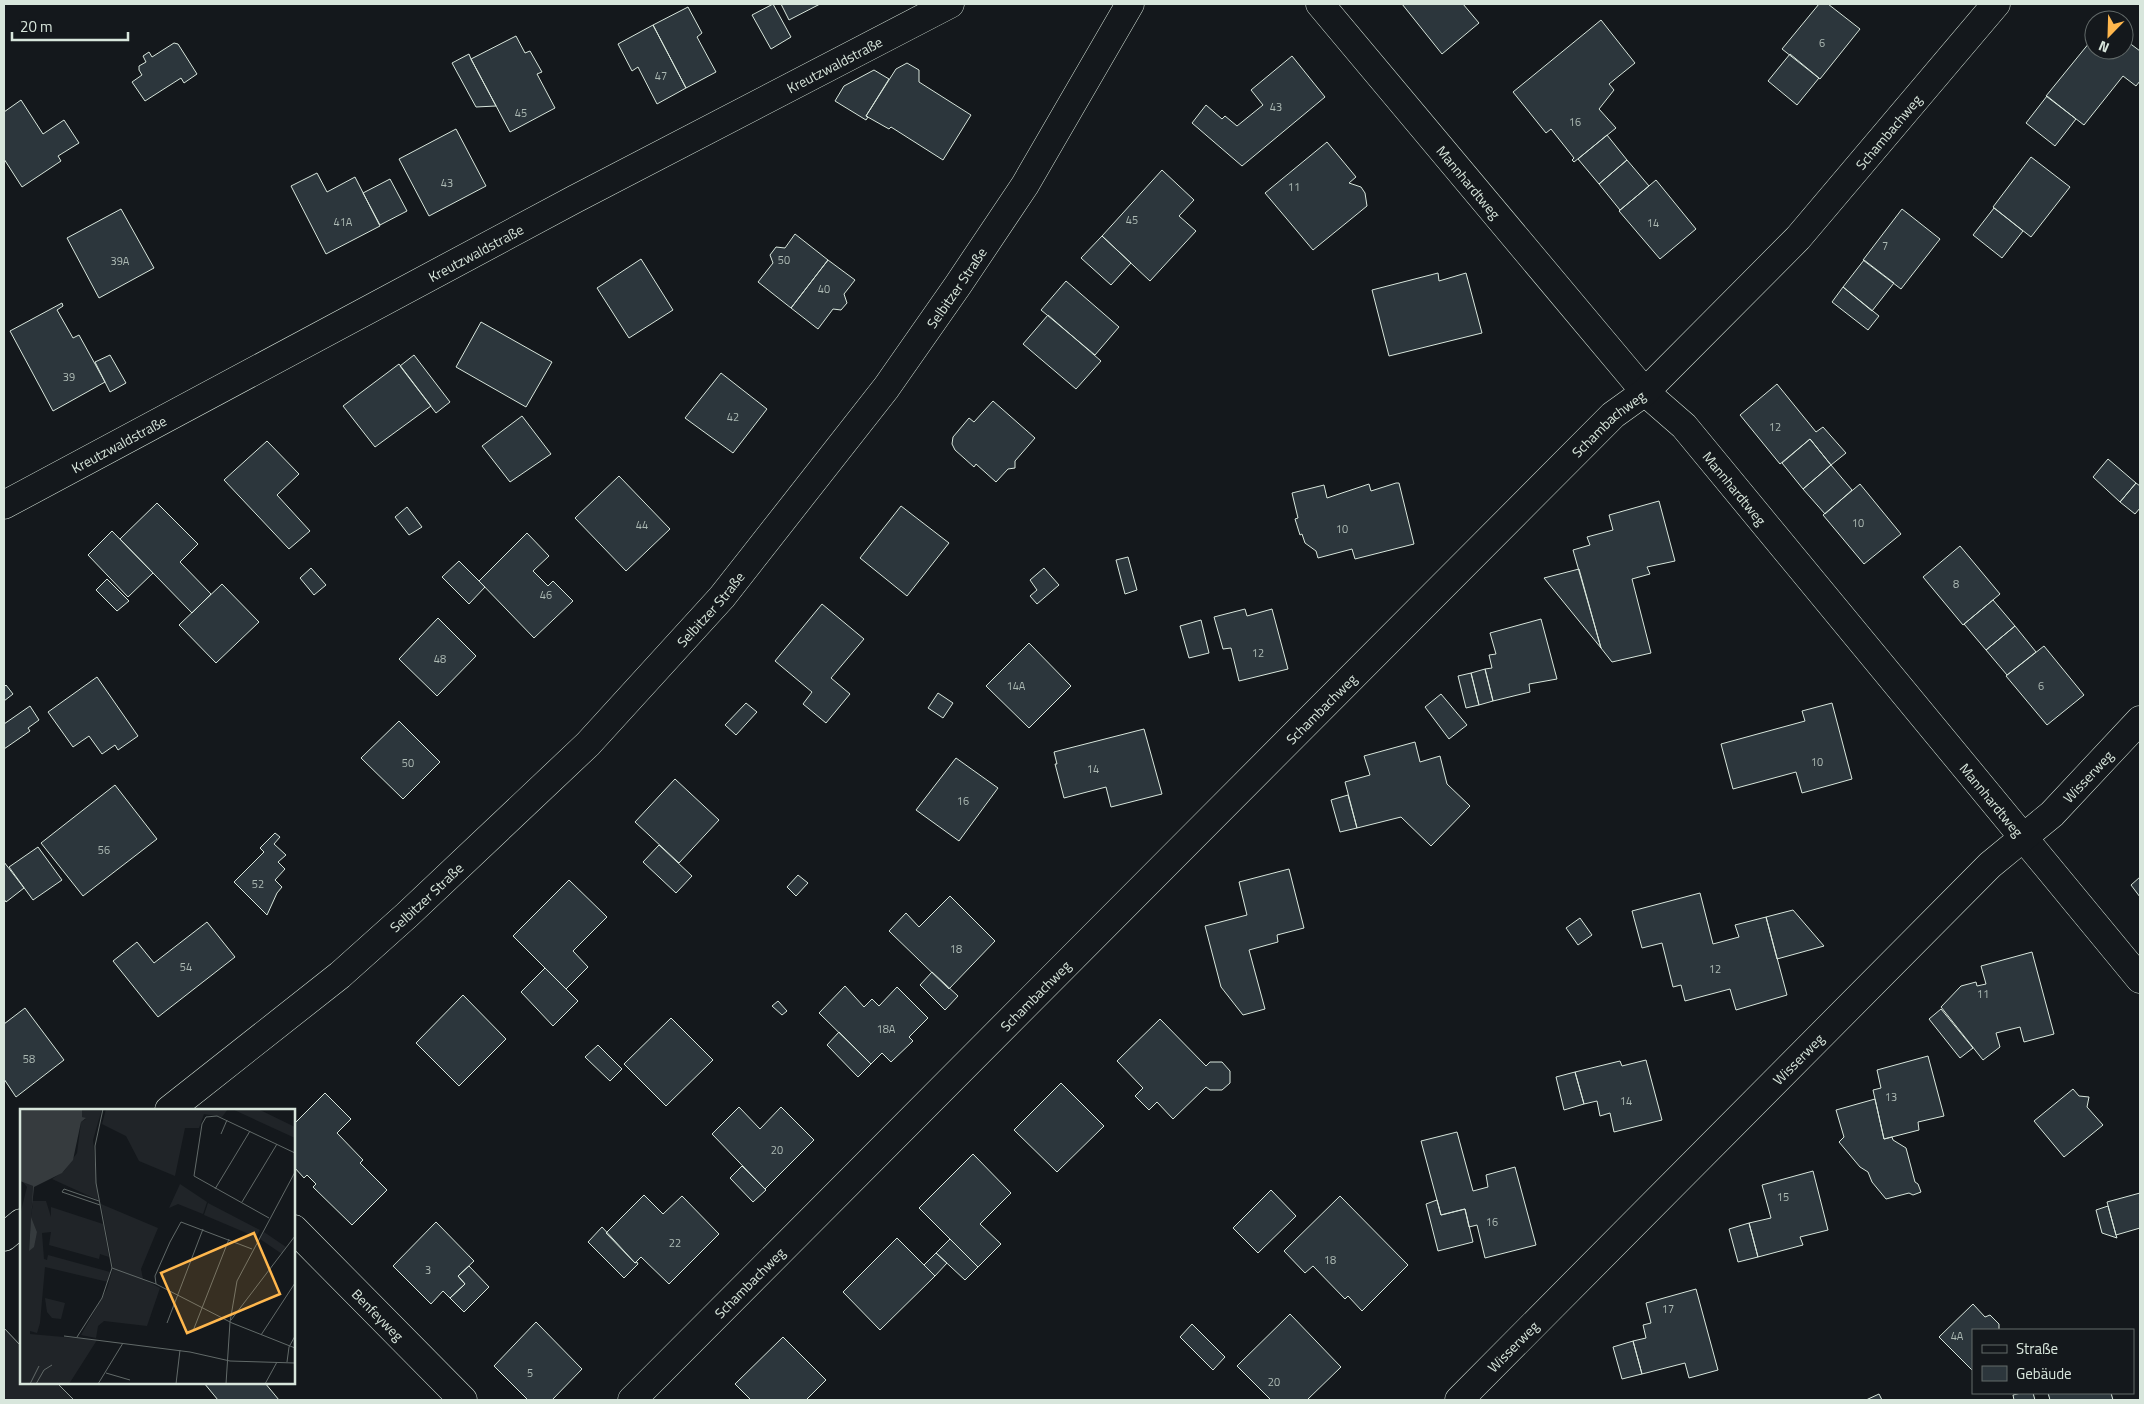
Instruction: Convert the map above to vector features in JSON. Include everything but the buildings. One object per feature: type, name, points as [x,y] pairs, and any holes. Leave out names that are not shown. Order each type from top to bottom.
[{"type":"street","name":"Kreutzwaldstraße","points":[[4,505],[584,194],[950,4]]},
{"type":"street","name":"Selbitzer Straße","points":[[172,1109],[340,975],[444,880],[588,744],[722,597],[886,388],[958,285],[1025,185],[1130,4]]},
{"type":"street","name":"Mannhardtweg","points":[[1320,4],[1645,392],[1684,426],[2140,979]]},
{"type":"street","name":"Schambachweg","points":[[632,1400],[1613,415],[1645,392],[1798,238],[1996,4]]},
{"type":"street","name":"Wisserweg","points":[[1459,1400],[1990,866],[2023,836],[2052,814],[2140,720]]},
{"type":"street","points":[[4,1237],[20,1224]]},
{"type":"street","name":"Benfeyweg","points":[[295,1230],[463,1400]]},
{"type":"shaded area","points":[[4,1328],[20,1345],[20,1384],[58,1384],[74,1400],[4,1400]]}]
